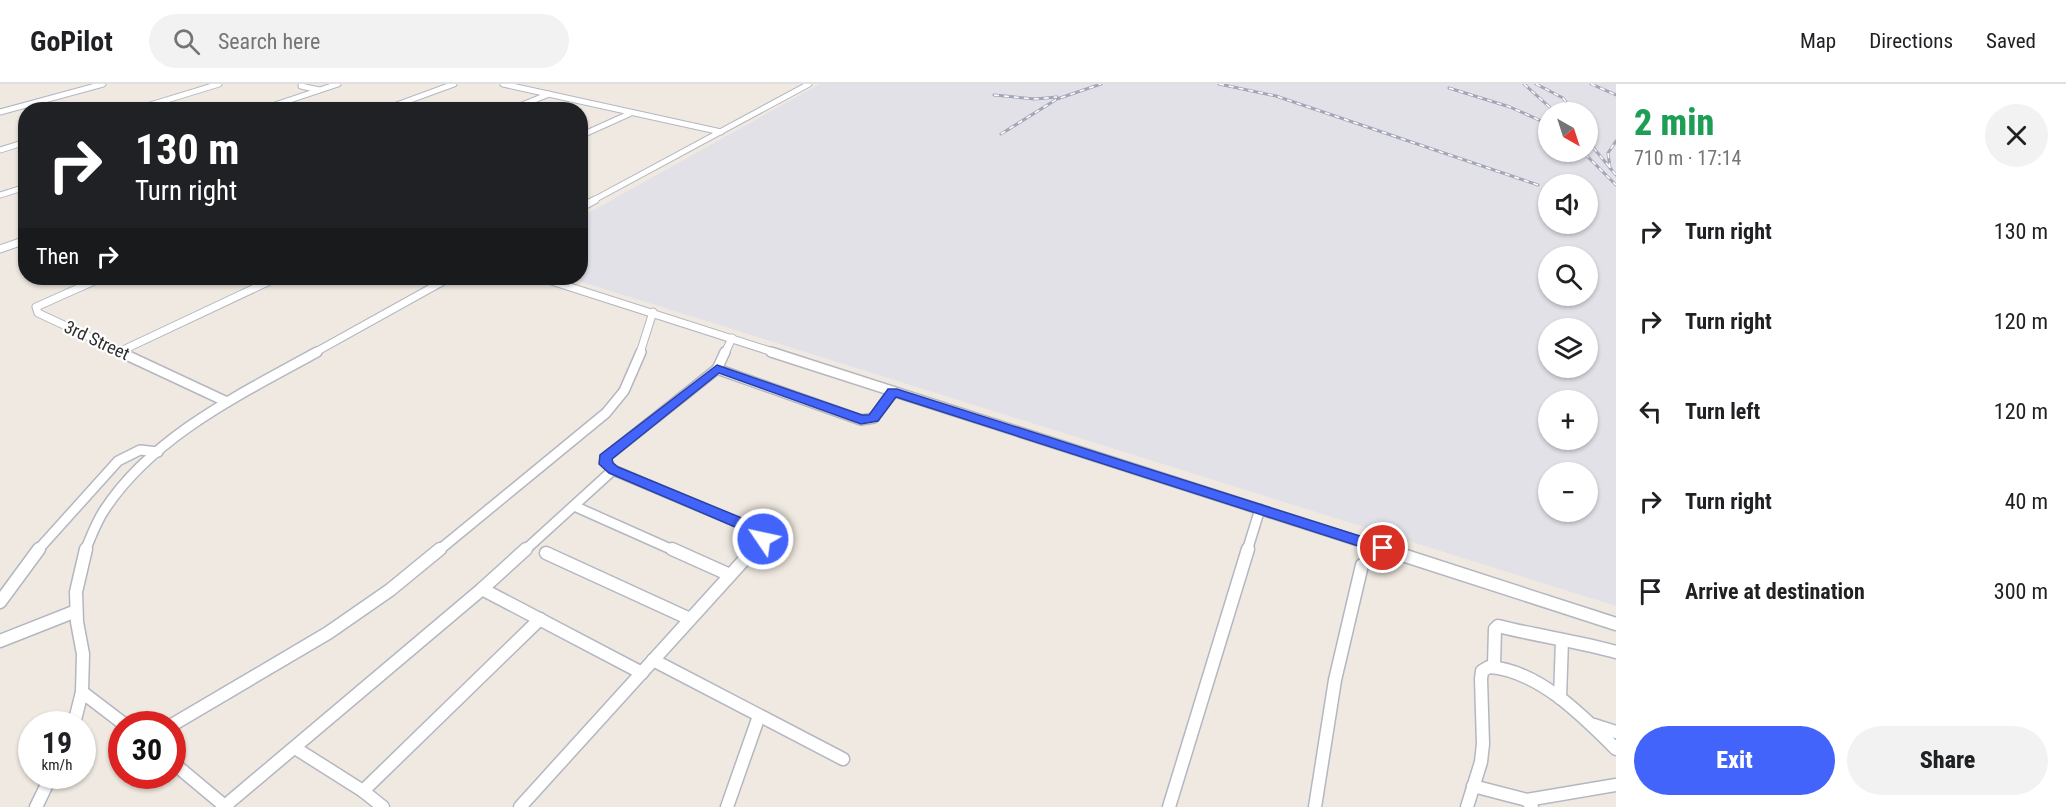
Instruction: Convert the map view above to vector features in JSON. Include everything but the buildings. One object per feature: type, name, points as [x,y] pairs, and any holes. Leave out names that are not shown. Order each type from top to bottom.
[{"type":"street","points":[[38,102],[103,84]]},
{"type":"street","points":[[160,102],[219,84]]},
{"type":"street","points":[[284,102],[338,84]]},
{"type":"street","points":[[405,102],[454,84]]},
{"type":"street","points":[[503,84],[585,102]]},
{"type":"street","points":[[588,204],[809,84]]},
{"type":"street","points":[[302,86],[320,90]]},
{"type":"street","points":[[530,102],[549,94]]},
{"type":"street","points":[[0,102],[16,108]]},
{"type":"street","points":[[588,103],[721,132]]},
{"type":"street","points":[[0,112],[16,108]]},
{"type":"street","points":[[588,132],[630,112]]},
{"type":"street","points":[[0,150],[18,144]]},
{"type":"street","points":[[0,195],[18,189]]},
{"type":"street","points":[[0,249],[18,243]]},
{"type":"street","name":"3rd Street","points":[[84,285],[43,302],[36,307],[38,313],[227,402]]},
{"type":"street","points":[[122,351],[261,285]]},
{"type":"street","points":[[77,711],[82,692],[83,654],[75,592],[85,551],[104,510],[132,476],[183,430],[227,402],[436,285]]},
{"type":"street","points":[[566,285],[1616,624]]},
{"type":"street","points":[[186,717],[328,633],[390,590],[606,413],[621,399],[629,387],[653,312]]},
{"type":"street","points":[[520,807],[763,539],[760,532],[614,470],[606,464],[605,458],[717,369],[732,338]]},
{"type":"street","points":[[717,369],[861,420],[874,418],[893,392]]},
{"type":"street","points":[[0,602],[43,544],[118,461],[140,450],[158,452]]},
{"type":"street","points":[[186,773],[226,806],[482,589],[614,470]]},
{"type":"street","points":[[574,506],[730,575]]},
{"type":"street","points":[[1169,807],[1260,509]]},
{"type":"street","points":[[546,553],[690,619]]},
{"type":"street","points":[[1315,807],[1335,680],[1362,565]]},
{"type":"street","points":[[482,589],[642,673]]},
{"type":"street","points":[[0,641],[76,611]]},
{"type":"street","points":[[363,791],[540,619]]},
{"type":"street","points":[[1494,665],[1495,629],[1498,626],[1585,643],[1616,652]]},
{"type":"street","points":[[1560,698],[1562,640]]},
{"type":"street","points":[[653,660],[843,759]]},
{"type":"street","points":[[1467,807],[1484,744],[1482,671],[1494,665],[1534,682],[1560,698],[1592,724],[1616,749]]},
{"type":"street","points":[[82,692],[108,712]]},
{"type":"street","points":[[727,807],[759,716]]},
{"type":"street","points":[[1592,724],[1616,732]]},
{"type":"street","points":[[295,748],[363,791],[383,807]]},
{"type":"street","points":[[1473,786],[1529,804],[1616,785]]},
{"type":"street","points":[[36,807],[45,789]]},
{"type":"shaded area","points":[[820,84],[1616,84],[1616,606],[588,284],[588,213]]},
{"type":"railway","points":[[1001,134],[1057,99],[1101,84]]},
{"type":"railway","points":[[1219,84],[1276,96],[1538,185]]},
{"type":"railway","points":[[1524,84],[1544,102]]},
{"type":"railway","points":[[1536,84],[1563,98],[1566,102]]},
{"type":"railway","points":[[1591,84],[1616,95]]},
{"type":"railway","points":[[1449,88],[1510,107],[1538,120]]},
{"type":"railway","points":[[994,95],[1035,99],[1057,97]]},
{"type":"railway","points":[[1610,168],[1608,153],[1616,141]]},
{"type":"railway","points":[[1598,153],[1610,168]]},
{"type":"railway","points":[[1593,162],[1616,185]]},
{"type":"railway","points":[[1610,168],[1616,175]]},
{"type":"route","points":[[763,539],[760,532],[614,470],[606,464],[605,458],[717,369],[861,420],[874,418],[893,392],[1383,548]]}]
